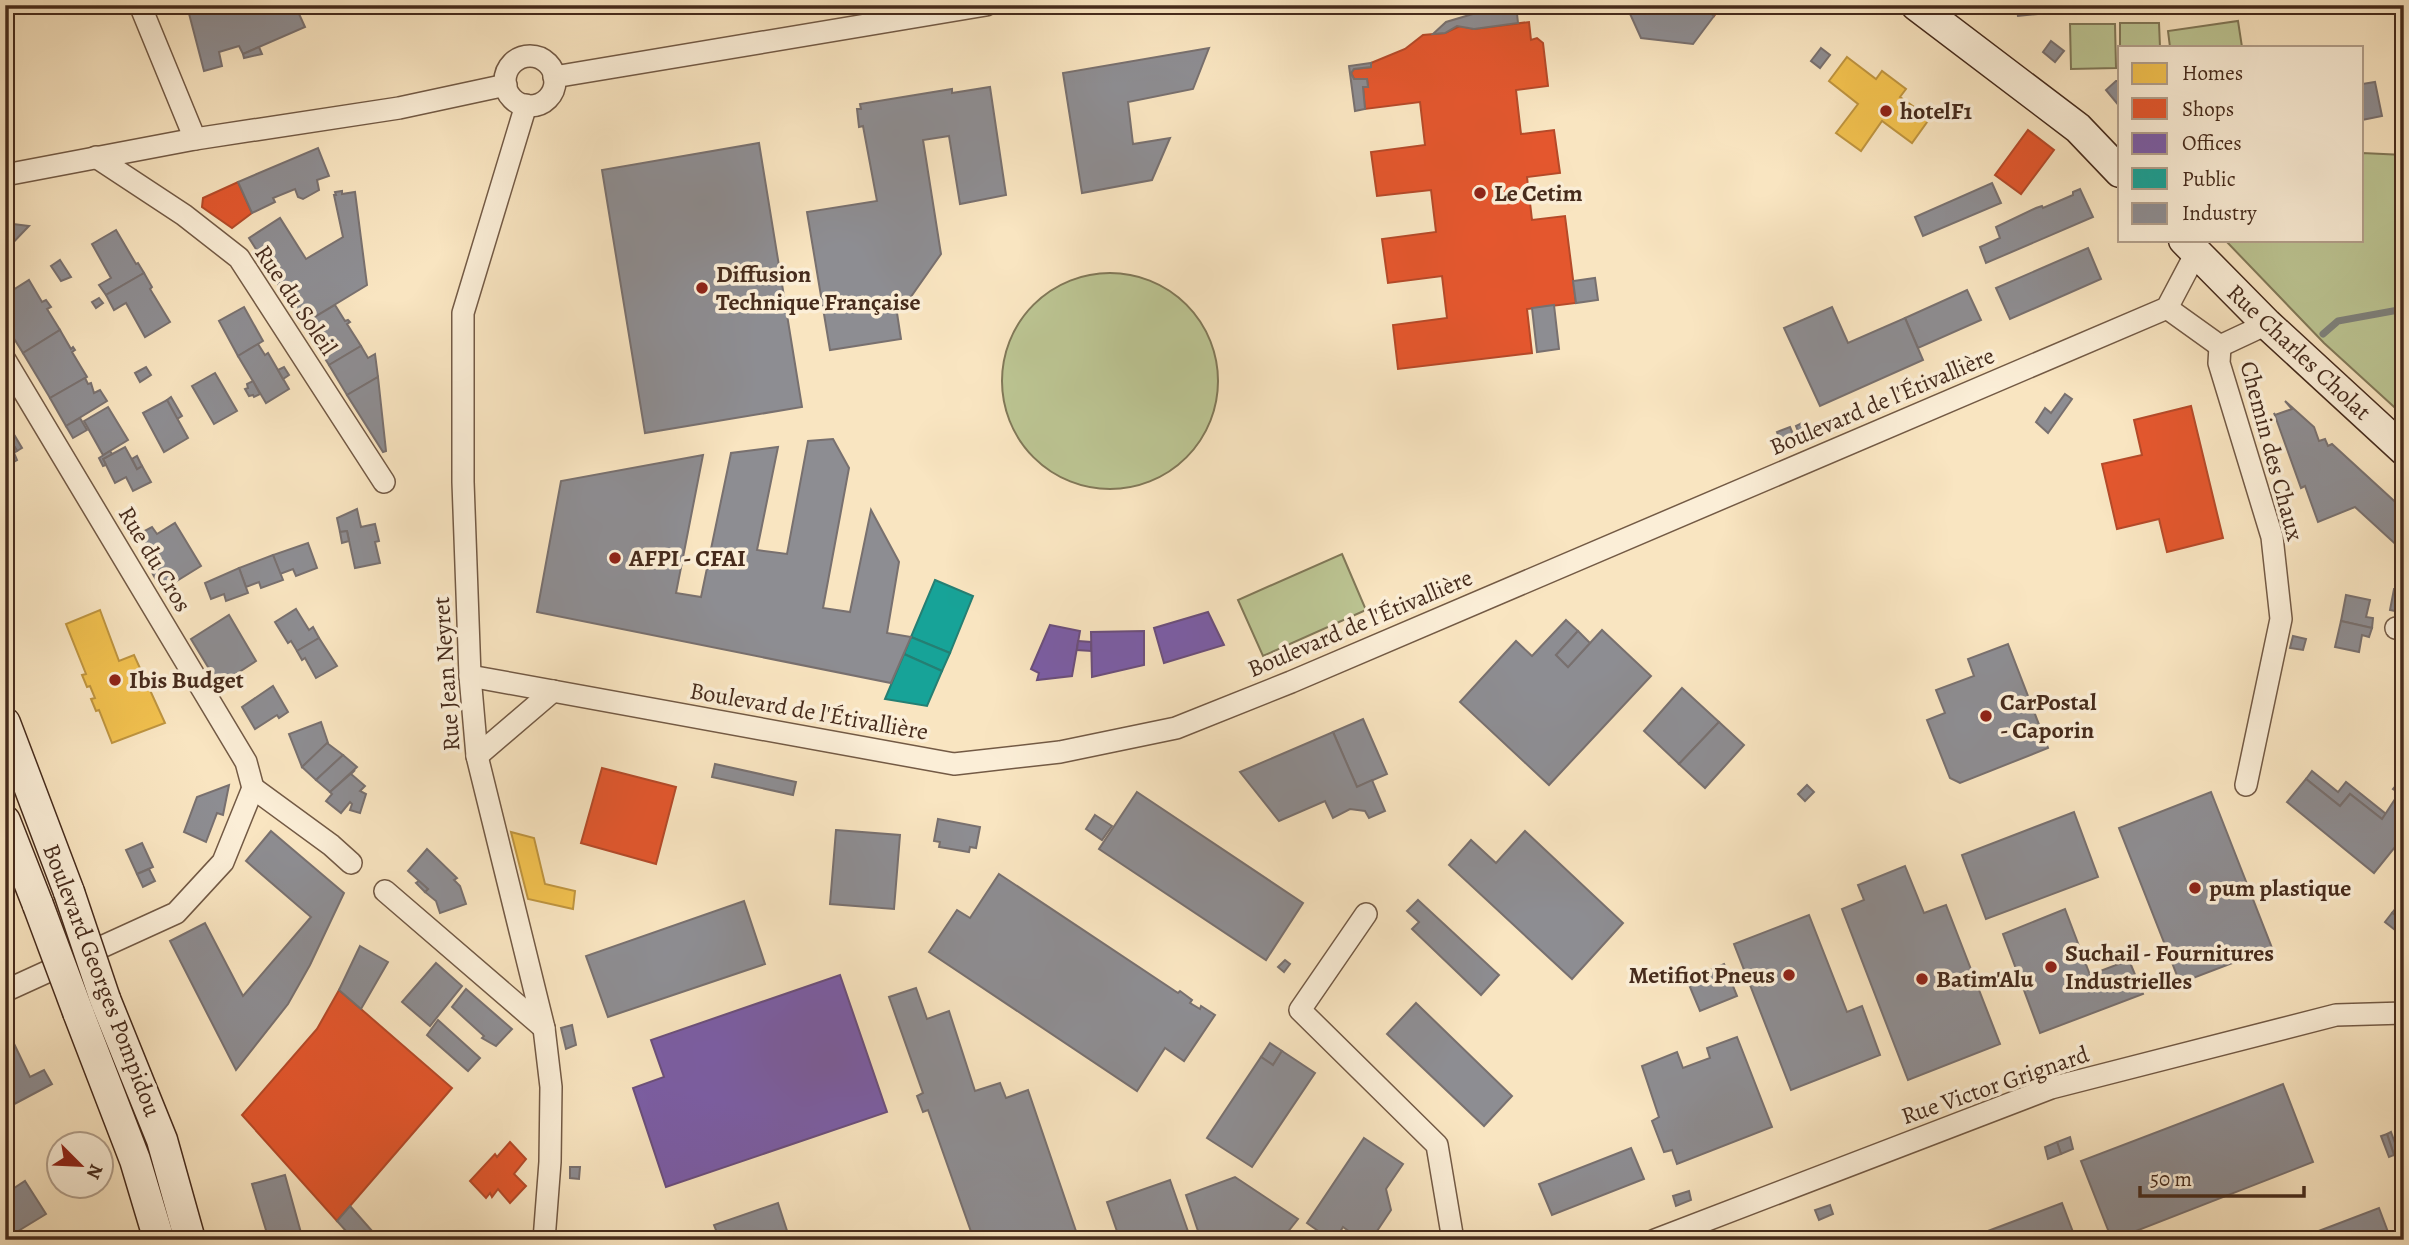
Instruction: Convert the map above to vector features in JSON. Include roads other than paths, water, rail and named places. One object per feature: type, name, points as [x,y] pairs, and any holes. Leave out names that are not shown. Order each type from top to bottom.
[{"type":"main road","points":[[1916,5],[2078,128],[2118,170]]},
{"type":"main road","name":"Rue Charles Cholat","points":[[2190,246],[2267,324],[2404,450]]},
{"type":"main road","name":"Boulevard Georges Pompidou","points":[[5,723],[69,891],[106,999],[162,1140],[190,1240]]},
{"type":"main road","name":"Boulevard Georges Pompidou","points":[[5,821],[135,1160],[159,1240]]},
{"type":"street","points":[[139,5],[195,139]]},
{"type":"street","points":[[554,77],[986,5]]},
{"type":"street","points":[[528,56],[544,60],[550,66],[554,77],[553,90],[549,97],[536,105],[526,105],[513,99],[506,85],[506,78],[513,63],[528,56]]},
{"type":"street","points":[[5,175],[195,139],[429,103],[506,85]]},
{"type":"street","name":"Rue Jean Neyret","points":[[526,105],[463,313],[463,482],[470,676],[477,756],[544,1028],[551,1087],[550,1162],[544,1240]]},
{"type":"street","name":"Rue du Soleil","points":[[96,157],[184,215],[239,258],[384,482]]},
{"type":"street","points":[[2190,246],[2167,308],[2220,346]]},
{"type":"street","name":"Boulevard de l'Étivallière","points":[[470,676],[954,764],[1060,751],[1176,728],[1316,671],[2167,308]]},
{"type":"street","name":"Chemin des Chaux","points":[[2246,785],[2281,619],[2272,537],[2219,363],[2220,346],[2267,324]]},
{"type":"street","name":"Rue du Cros","points":[[5,359],[246,762],[253,788]]},
{"type":"street","points":[[477,756],[553,691]]},
{"type":"street","points":[[5,991],[176,913],[223,862],[253,788],[331,845],[351,863]]},
{"type":"street","points":[[385,891],[544,1028]]},
{"type":"street","points":[[1366,914],[1300,1010],[1437,1146],[1453,1240]]},
{"type":"street","name":"Rue Victor Grignard","points":[[1655,1240],[2051,1088],[2336,1015],[2404,1013]]},
{"type":"waterway","points":[[2323,334],[2338,321],[2404,309]]},
{"type":"tram line","points":[[1128,5],[1164,5]]},
{"type":"place","name":"hotelF1","points":[[1886,111]]},
{"type":"place","name":"Le Cetim","points":[[1480,193]]},
{"type":"place","name":"Diffusion Technique Française","points":[[702,288]]},
{"type":"place","name":"AFPI - CFAI","points":[[615,558]]},
{"type":"place","name":"Ibis Budget","points":[[115,680]]},
{"type":"place","name":"CarPostal - Caporin","points":[[1986,716]]},
{"type":"place","name":"pum plastique","points":[[2195,888]]},
{"type":"place","name":"Suchail - Fournitures Industrielles","points":[[2051,967]]},
{"type":"place","name":"Metifiot Pneus","points":[[1789,975]]},
{"type":"place","name":"Batim'Alu","points":[[1922,979]]}]
